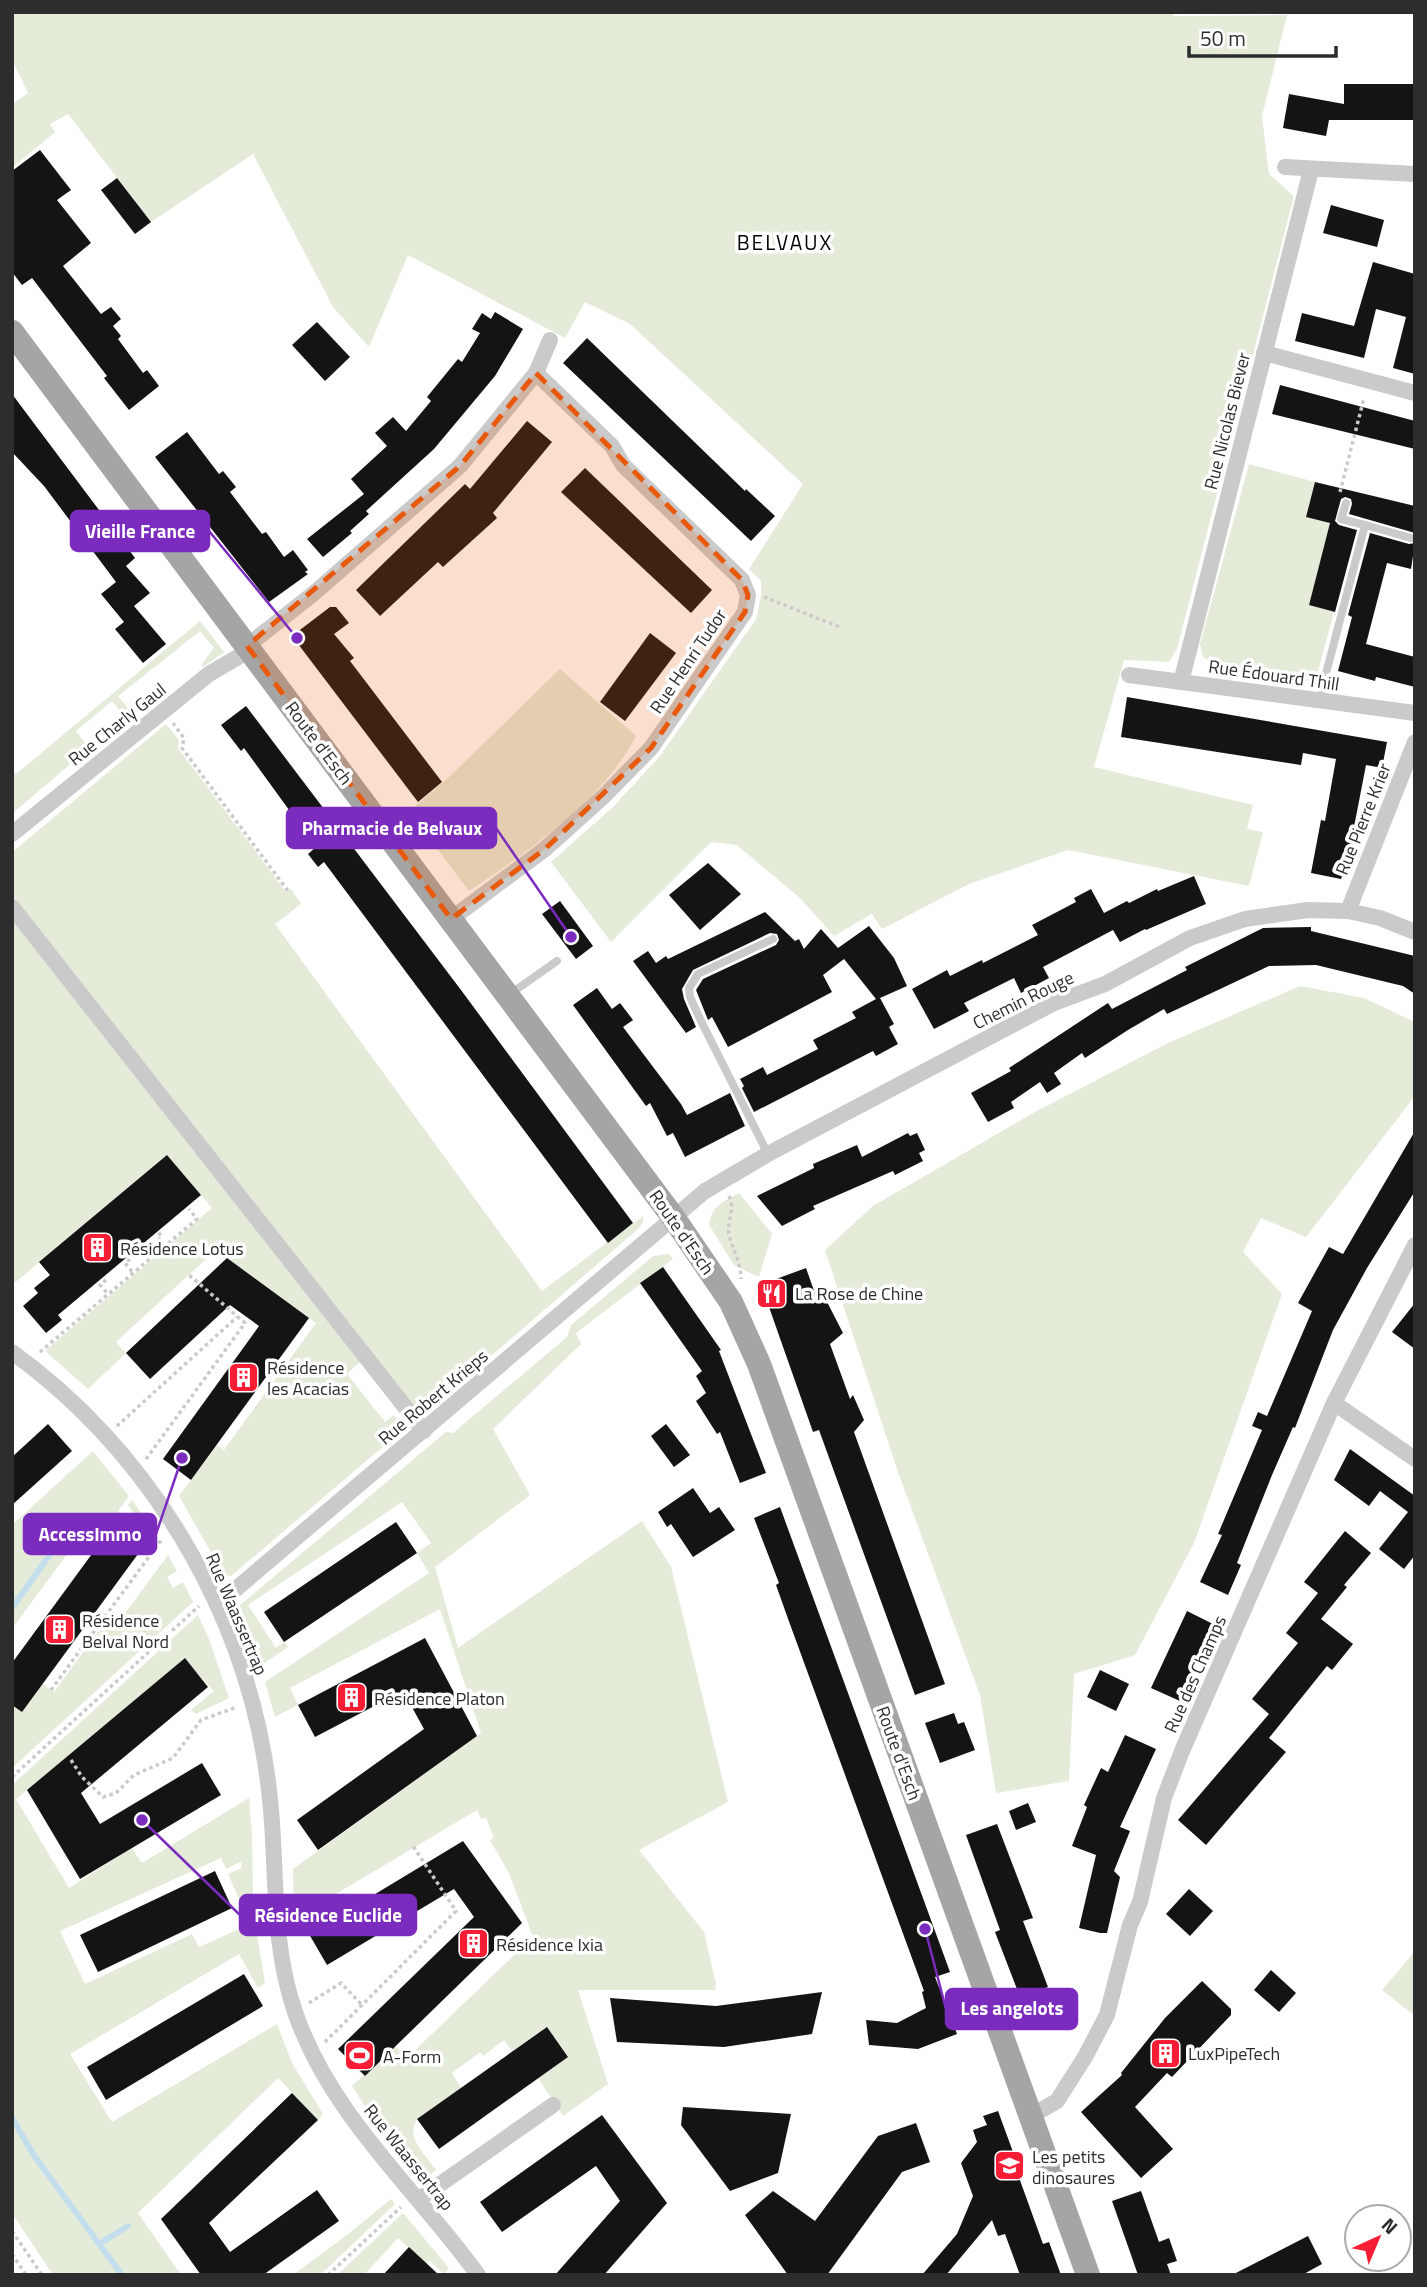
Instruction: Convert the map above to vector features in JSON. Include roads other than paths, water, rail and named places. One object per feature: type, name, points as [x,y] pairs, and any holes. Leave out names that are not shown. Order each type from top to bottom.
[{"type":"main road","name":"Route d'Esch","points":[[12,332],[673,1217],[731,1302],[759,1364],[1088,2275]]},
{"type":"street","points":[[1285,167],[1415,174]]},
{"type":"street","name":"Rue Nicolas Biever","points":[[1181,682],[1311,170]]},
{"type":"street","points":[[248,648],[460,466],[536,373],[550,340]]},
{"type":"street","points":[[1264,353],[1415,393]]},
{"type":"street","name":"Rue Henri Tudor","points":[[451,919],[545,849],[604,796],[651,748],[745,612],[748,595],[742,580],[623,465],[612,446],[536,373]]},
{"type":"street","name":"Rue Charly Gaul","points":[[12,834],[162,711],[248,648]]},
{"type":"street","name":"Rue Édouard Thill","points":[[1129,675],[1415,713]]},
{"type":"street","name":"Rue Pierre Krier","points":[[1348,911],[1415,743]]},
{"type":"street","points":[[12,907],[424,1431]]},
{"type":"street","name":"Chemin Rouge","points":[[673,1217],[705,1191],[768,1154],[1054,1003],[1105,984],[1190,938],[1245,919],[1308,910],[1348,911],[1380,918],[1415,932]]},
{"type":"street","name":"Rue Robert Krieps","points":[[215,1600],[424,1431],[673,1217]]},
{"type":"street","name":"Rue des Champs","points":[[1031,2116],[1057,2101],[1107,2015],[1130,1925],[1140,1902],[1164,1798],[1334,1403],[1415,1245]]},
{"type":"street","name":"Rue Waassertrap","points":[[12,1352],[69,1398],[136,1472],[174,1522],[215,1600],[238,1656],[264,1751],[282,1965],[295,2012],[321,2070],[352,2120],[478,2275]]},
{"type":"street","points":[[1334,1403],[1415,1459]]},
{"type":"street","points":[[417,2197],[553,2105]]},
{"type":"lane","points":[[1346,503],[1342,519],[1411,538]]},
{"type":"lane","points":[[1319,700],[1366,525]]},
{"type":"lane","points":[[768,1154],[701,1021],[690,997],[689,988],[698,974],[773,939]]},
{"type":"lane","points":[[508,996],[557,961]]},
{"type":"waterway","points":[[12,1608],[53,1550]]},
{"type":"waterway","points":[[12,2118],[35,2157],[122,2275]]},
{"type":"waterway","points":[[99,2244],[128,2226]]},
{"type":"place","name":"Vieille France","points":[[297,638]]},
{"type":"place","name":"Pharmacie de Belvaux","points":[[571,937]]},
{"type":"place","name":"Résidence Lotus","points":[[97,1248]]},
{"type":"place","name":"La Rose de Chine","points":[[772,1293]]},
{"type":"place","name":"Résidence les Acacias","points":[[244,1377]]},
{"type":"place","name":"AccessImmo","points":[[182,1458]]},
{"type":"place","name":"Résidence Belval Nord","points":[[59,1630]]},
{"type":"place","name":"Résidence Platon","points":[[351,1698]]},
{"type":"place","name":"Résidence Euclide","points":[[142,1820]]},
{"type":"place","name":"Les angelots","points":[[925,1929]]},
{"type":"place","name":"Résidence Ixia","points":[[473,1944]]},
{"type":"place","name":"LuxPipeTech","points":[[1165,2053]]},
{"type":"place","name":"A-Form","points":[[360,2056]]},
{"type":"place","name":"Les petits dinosaures","points":[[1009,2166]]},
{"type":"district","name":"BELVAUX","points":[[785,242]]}]
